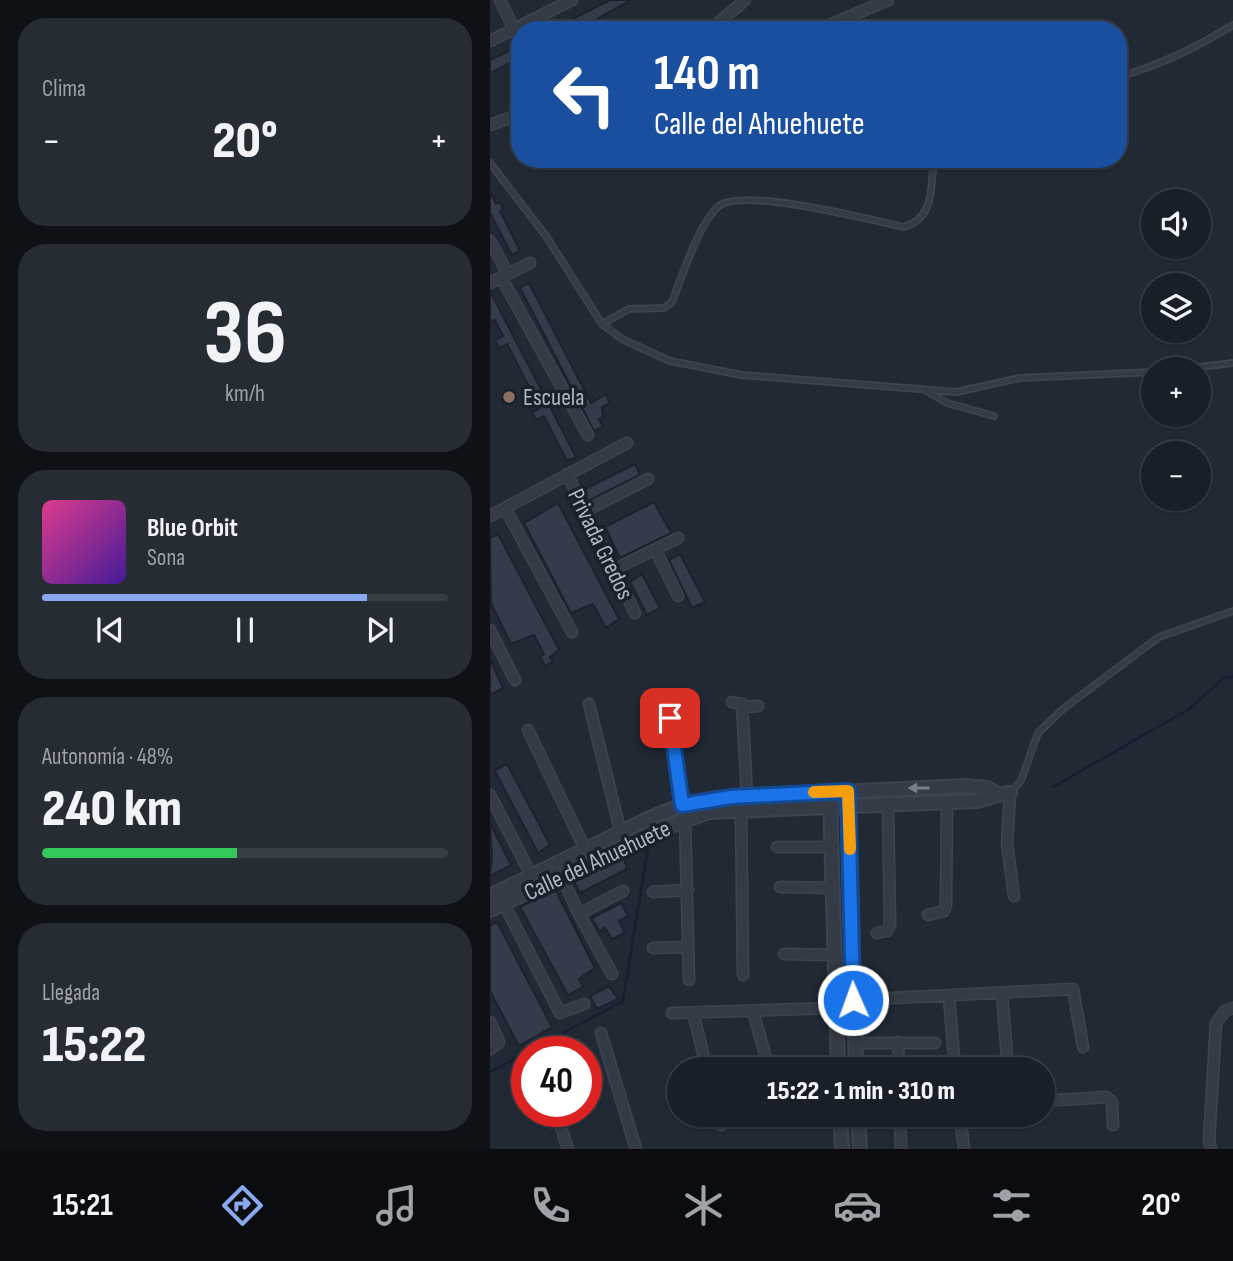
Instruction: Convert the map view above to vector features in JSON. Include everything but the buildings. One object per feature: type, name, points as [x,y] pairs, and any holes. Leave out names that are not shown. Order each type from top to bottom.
[{"type":"street","points":[[500,0],[511,23]]},
{"type":"street","points":[[530,21],[572,0]]},
{"type":"street","points":[[720,21],[745,0]]},
{"type":"street","points":[[839,21],[888,0]]},
{"type":"street","points":[[490,41],[511,30]]},
{"type":"street","points":[[490,125],[511,119]]},
{"type":"street","points":[[490,241],[504,275],[588,435]]},
{"type":"street","points":[[490,283],[530,262]]},
{"type":"street","points":[[490,516],[627,443]]},
{"type":"street","name":"Privada Gredos","points":[[567,474],[635,613]]},
{"type":"street","points":[[585,512],[648,480]]},
{"type":"street","points":[[505,508],[572,632]]},
{"type":"street","points":[[615,569],[678,538]]},
{"type":"street","points":[[655,549],[678,596]]},
{"type":"street","points":[[490,630],[516,680]]},
{"type":"street","points":[[589,705],[621,834]]},
{"type":"street","points":[[747,795],[737,705],[758,706]]},
{"type":"street","points":[[670,718],[685,820],[689,980]]},
{"type":"street","points":[[528,730],[585,849]]},
{"type":"street","name":"Calle del Ahuehuete","points":[[490,896],[682,805],[747,795],[964,786],[987,788],[996,793],[1010,793]]},
{"type":"street","points":[[848,791],[855,1057]]},
{"type":"street","points":[[830,792],[838,1057]]},
{"type":"street","name":"Calle del Ahuehuete","points":[[490,911],[685,820],[709,812],[986,800],[996,793]]},
{"type":"street","points":[[1010,793],[1007,843],[1014,896]]},
{"type":"street","points":[[490,795],[531,875]]},
{"type":"street","points":[[928,915],[941,913],[946,905],[947,801]]},
{"type":"street","points":[[877,933],[887,931],[890,924],[888,803]]},
{"type":"street","points":[[741,810],[743,975]]},
{"type":"street","points":[[777,847],[833,847]]},
{"type":"street","points":[[557,863],[579,915],[612,974]]},
{"type":"street","points":[[780,887],[834,888]]},
{"type":"street","points":[[653,892],[688,890]]},
{"type":"street","points":[[579,915],[622,891]]},
{"type":"street","points":[[504,904],[560,1013],[583,1004]]},
{"type":"street","points":[[836,930],[850,931]]},
{"type":"street","points":[[653,948],[688,947]]},
{"type":"street","points":[[784,954],[836,955]]},
{"type":"street","points":[[853,1000],[1073,989],[1076,993],[1083,1047]]},
{"type":"street","points":[[1002,993],[1007,1057]]},
{"type":"street","points":[[949,997],[954,1057]]},
{"type":"street","points":[[671,1013],[836,1008]]},
{"type":"street","points":[[1211,1149],[1209,1141],[1216,1023],[1225,1011],[1233,1008]]},
{"type":"street","points":[[753,1011],[766,1057]]},
{"type":"street","points":[[692,1013],[704,1057]]},
{"type":"street","points":[[490,1022],[499,1042],[490,1049]]},
{"type":"street","points":[[601,1033],[636,1149]]},
{"type":"street","points":[[898,1042],[899,1057]]},
{"type":"street","points":[[854,1043],[936,1043]]},
{"type":"street","points":[[1055,1100],[1105,1097],[1112,1102],[1113,1125]]},
{"type":"street","points":[[561,1127],[568,1149]]},
{"type":"street","points":[[841,1127],[842,1149]]},
{"type":"street","points":[[859,1127],[860,1149]]},
{"type":"street","points":[[900,1127],[901,1149]]},
{"type":"street","points":[[961,1127],[964,1149]]},
{"type":"lane","points":[[1127,75],[1155,67],[1188,52],[1233,25]]},
{"type":"lane","points":[[490,163],[546,236],[602,324],[622,339],[670,361],[742,374],[956,393],[1020,378],[1141,373]]},
{"type":"lane","points":[[602,324],[629,309],[664,307],[671,302],[703,229],[718,206],[730,200],[791,204],[904,227],[918,222],[926,213],[934,168]]},
{"type":"lane","points":[[1211,366],[1233,363]]},
{"type":"lane","points":[[925,390],[947,403],[995,415]]},
{"type":"lane","points":[[1010,793],[1021,781],[1038,733],[1063,709],[1159,637],[1233,611]]},
{"type":"waterway","points":[[1053,787],[1189,709],[1225,677],[1233,677]]},
{"type":"waterway","points":[[558,1036],[623,1001],[648,847]]},
{"type":"waterway","points":[[490,1072],[511,1061]]},
{"type":"slow traffic","points":[[814,792],[848,791],[850,849]]},
{"type":"place","name":"Escuela","points":[[509,397]]},
{"type":"route","points":[[670,718],[682,805],[747,795],[848,791],[853,1000]]}]
